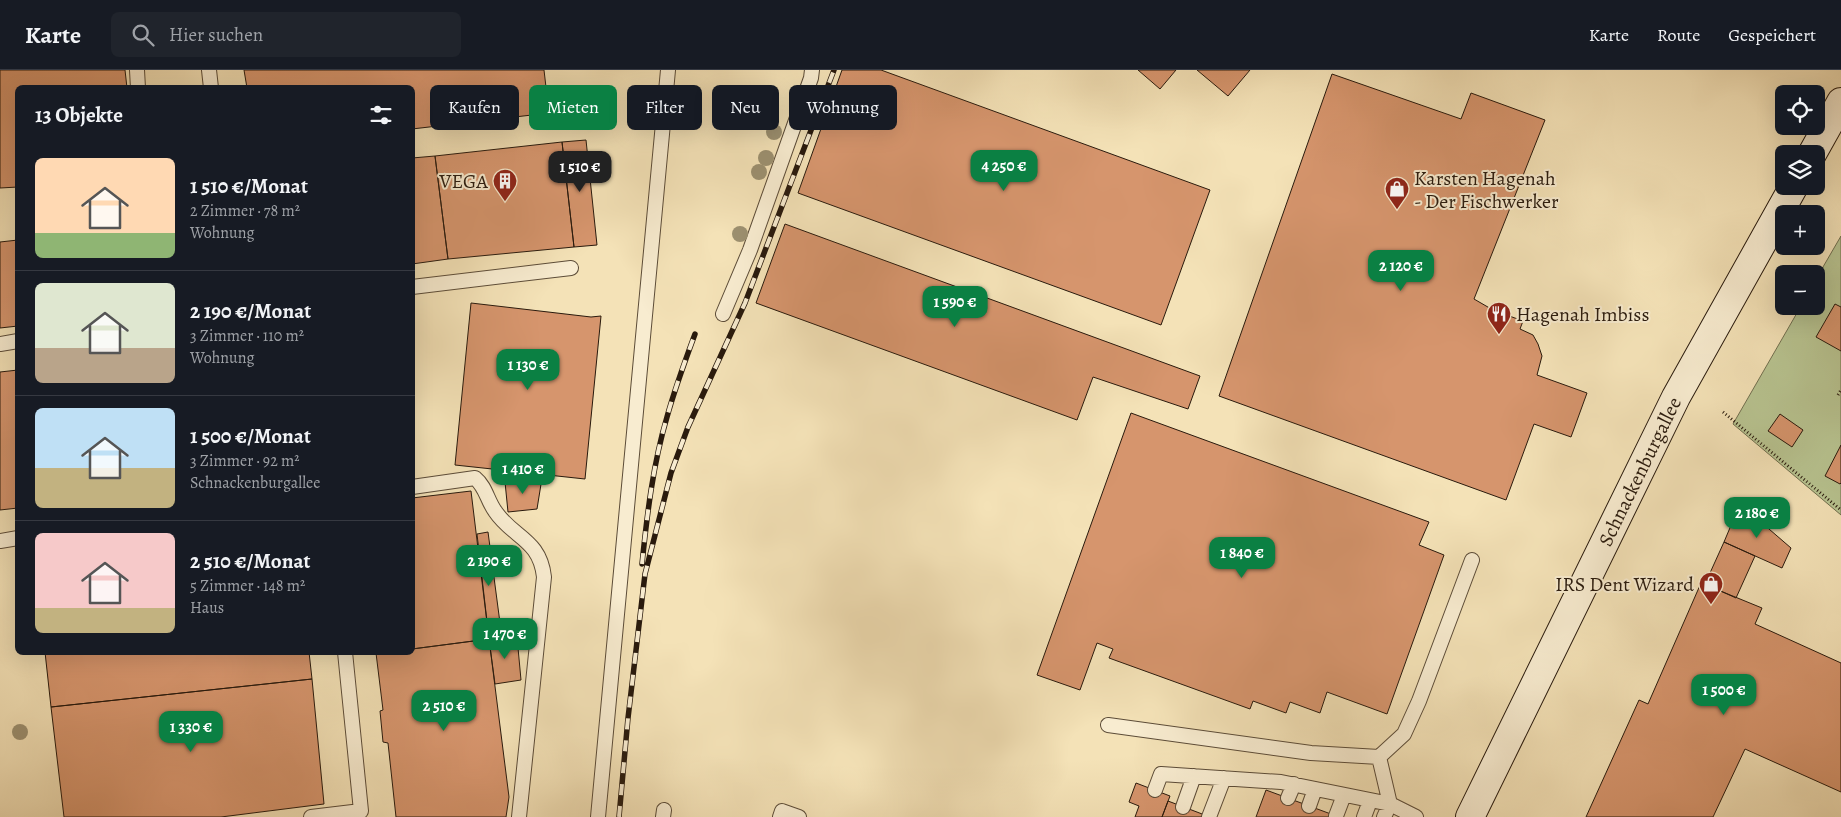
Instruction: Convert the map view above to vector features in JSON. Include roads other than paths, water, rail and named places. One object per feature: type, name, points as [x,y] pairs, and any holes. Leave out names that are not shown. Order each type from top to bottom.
[{"type":"main road","points":[[1817,145],[1841,102]]},
{"type":"main road","name":"Schnackenburgallee","points":[[1470,817],[1676,397],[1789,195]]},
{"type":"lane","points":[[137,70],[138,85]]},
{"type":"lane","points":[[209,70],[211,85]]},
{"type":"lane","points":[[598,817],[668,70]]},
{"type":"lane","points":[[723,314],[750,250],[812,78],[812,70]]},
{"type":"lane","points":[[415,287],[571,268]]},
{"type":"lane","points":[[0,344],[15,342]]},
{"type":"lane","points":[[415,487],[475,478],[482,484],[494,510],[505,524],[532,546],[543,566],[544,577],[518,817]]},
{"type":"lane","points":[[0,541],[15,538]]},
{"type":"lane","points":[[1108,726],[1311,753],[1379,757],[1404,734],[1419,701],[1472,560]]},
{"type":"lane","points":[[311,817],[362,811],[345,655]]},
{"type":"lane","points":[[1379,757],[1387,811]]},
{"type":"lane","points":[[1155,790],[1161,774],[1224,778],[1272,786],[1294,784],[1370,801],[1387,811],[1416,817]]},
{"type":"lane","points":[[1183,807],[1194,776]]},
{"type":"lane","points":[[1209,817],[1224,778]]},
{"type":"lane","points":[[1288,798],[1294,784]]},
{"type":"lane","points":[[1309,806],[1315,789]]},
{"type":"lane","points":[[1336,816],[1344,795]]},
{"type":"lane","points":[[1364,817],[1370,801]]},
{"type":"lane","points":[[780,817],[782,811],[800,817]]},
{"type":"railway","points":[[619,817],[628,718],[645,574],[671,473],[688,427],[745,303],[834,70]]},
{"type":"railway","points":[[642,564],[648,508],[662,435],[673,396],[695,334]]},
{"type":"place","name":"VEGA","points":[[505,202]]},
{"type":"place","name":"Karsten Hagenah - Der Fischwerker","points":[[1397,210]]},
{"type":"place","name":"Hagenah Imbiss","points":[[1499,335]]},
{"type":"place","name":"IRS Dent Wizard","points":[[1711,605]]}]
